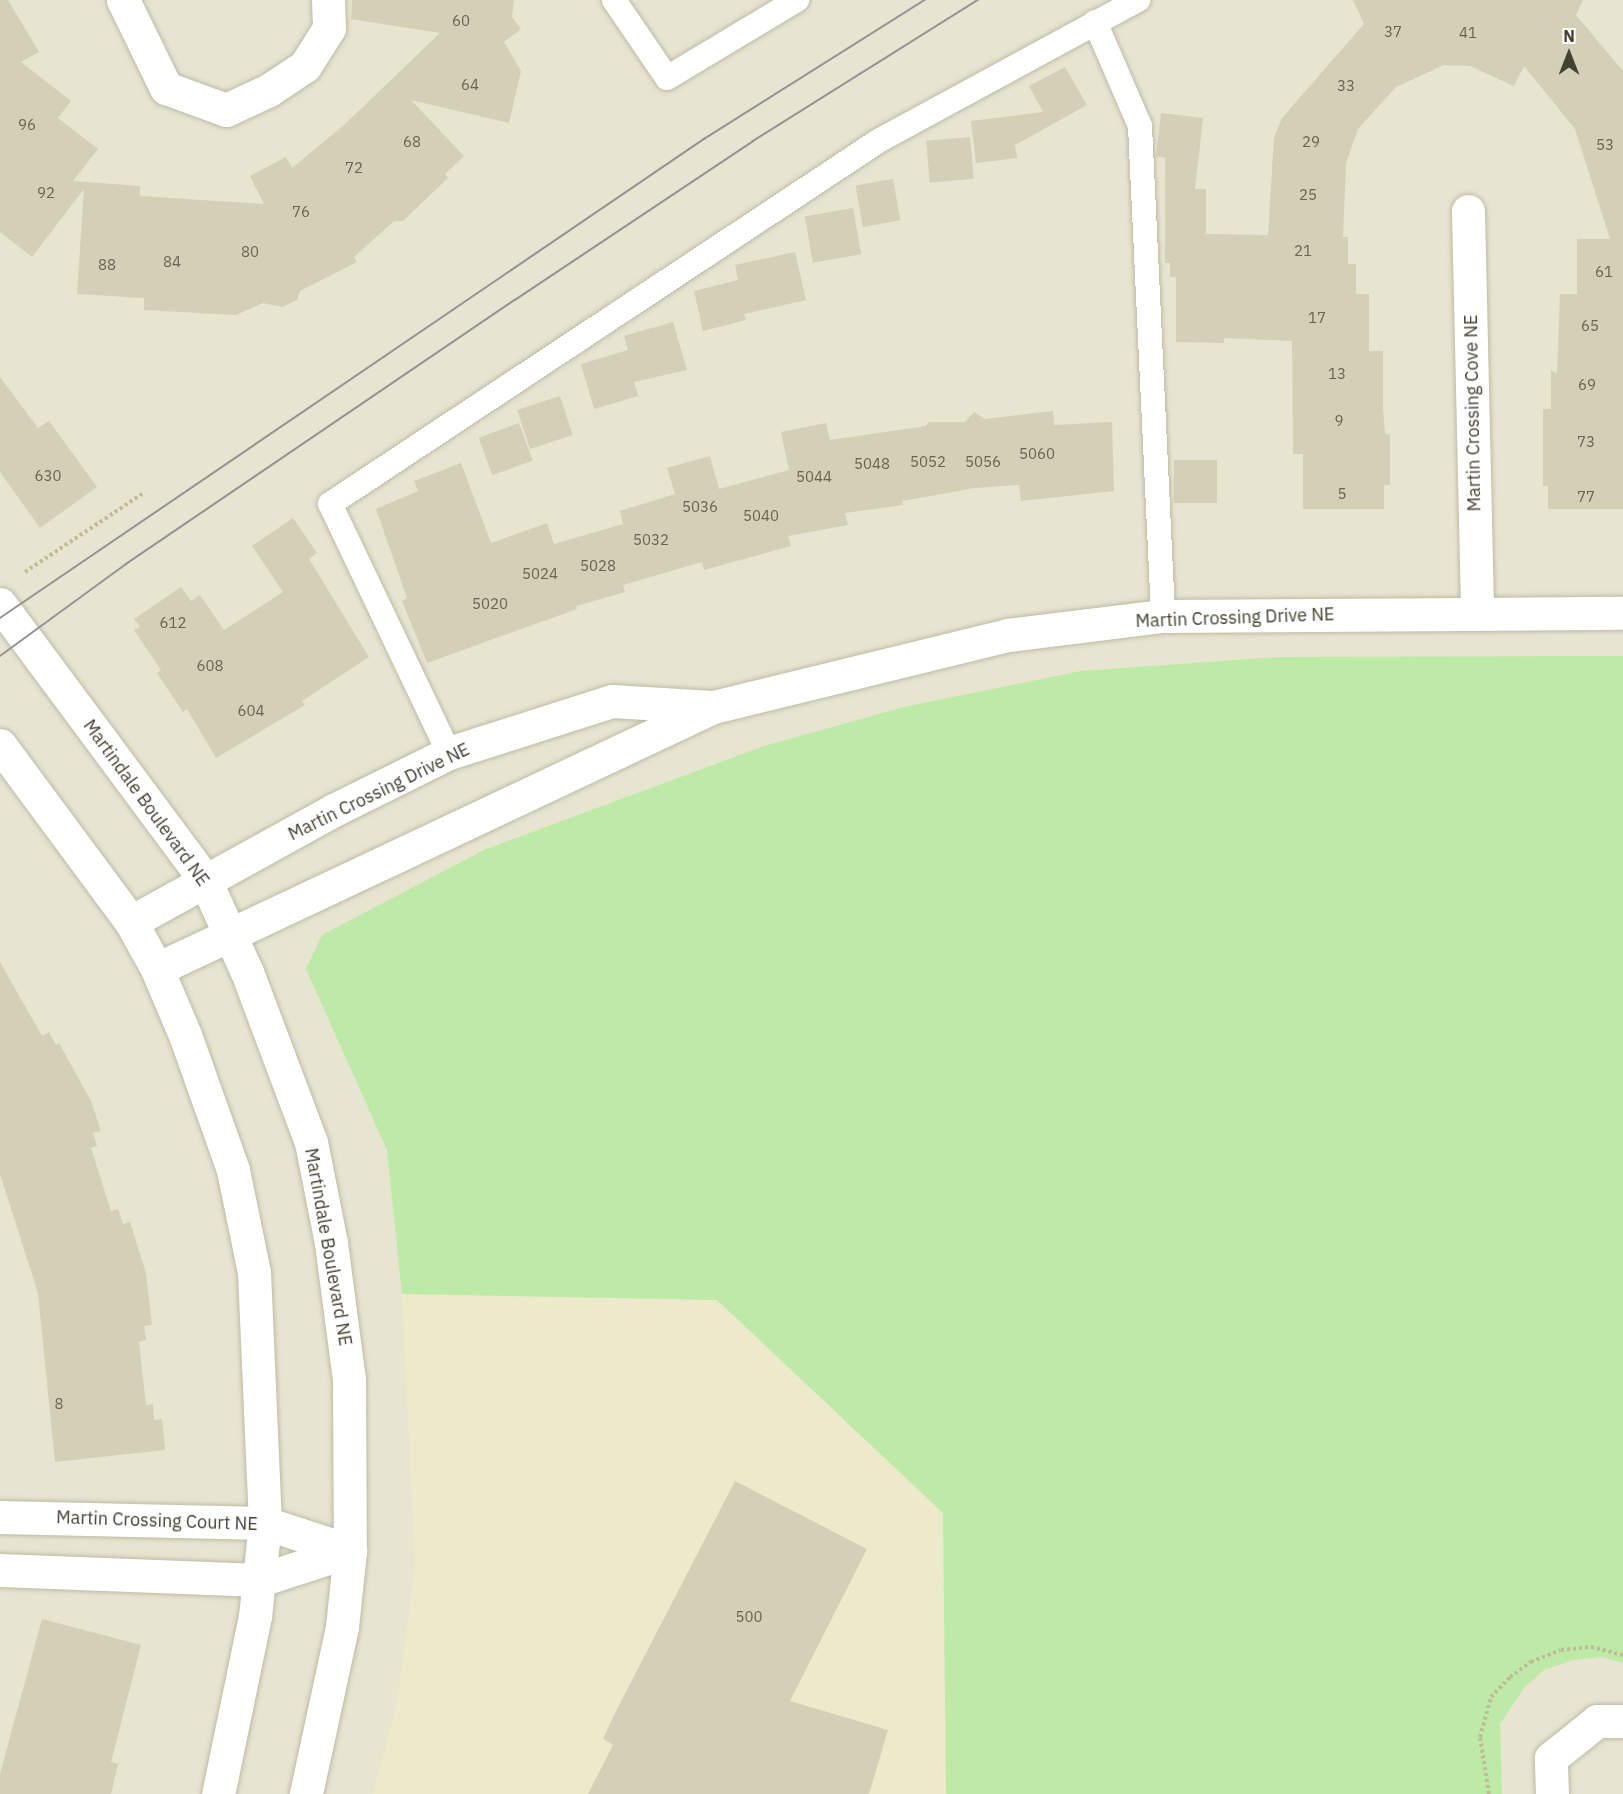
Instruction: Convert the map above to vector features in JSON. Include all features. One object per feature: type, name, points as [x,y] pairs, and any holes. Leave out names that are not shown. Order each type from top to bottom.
[{"type":"street","points":[[123,0],[166,88],[226,111],[269,90],[305,66],[329,28],[328,0]]},
{"type":"street","name":"Martin Crossing Cove NE","points":[[1468,211],[1478,614]]},
{"type":"street","name":"Martindale Boulevard NE","points":[[0,604],[205,880],[231,932],[311,1142],[331,1243],[349,1379],[350,1551],[342,1627],[306,1794]]},
{"type":"street","name":"Martin Crossing Drive NE","points":[[157,969],[231,932],[713,707],[1008,635],[1163,616],[1623,613]]},
{"type":"street","name":"Martin Crossing Drive NE","points":[[131,922],[205,880],[449,753],[612,701],[713,707]]},
{"type":"street","points":[[0,744],[131,922],[157,969],[185,1035],[233,1170],[254,1272],[265,1523],[260,1580],[218,1794]]},
{"type":"street","name":"Martin Crossing Court NE","points":[[0,1516],[265,1523],[350,1551]]},
{"type":"street","points":[[0,1570],[260,1580],[350,1551]]},
{"type":"street","points":[[1552,1794],[1551,1758],[1596,1721],[1623,1721]]},
{"type":"lane","points":[[614,0],[667,78],[797,0]]},
{"type":"lane","points":[[449,753],[330,504],[880,140],[1138,0]]},
{"type":"lane","points":[[1095,22],[1140,126],[1163,616]]},
{"type":"path","points":[[25,572],[145,492]]},
{"type":"path","points":[[1489,1794],[1480,1737],[1491,1697],[1510,1677],[1531,1662],[1561,1650],[1591,1647],[1623,1655]]},
{"type":"shaded area","points":[[0,0],[1623,0],[1623,1794],[0,1794]]},
{"type":"shaded area","points":[[402,1294],[717,1300],[943,1513],[946,1794],[373,1794],[397,1702],[415,1566]]},
{"type":"green space","points":[[1623,656],[1623,1663],[1602,1657],[1573,1660],[1544,1670],[1524,1688],[1500,1724],[1502,1794],[946,1794],[943,1513],[717,1300],[402,1294],[387,1150],[306,969],[322,935],[484,850],[764,746],[904,707],[1081,671],[1279,657]]},
{"type":"building","points":[[0,0],[8,0],[39,52],[21,62],[71,101],[58,118],[98,149],[73,181],[140,186],[140,196],[264,204],[250,176],[286,157],[292,168],[344,125],[440,33],[351,19],[352,0],[514,0],[512,17],[521,29],[504,42],[521,71],[509,123],[411,100],[464,156],[445,174],[448,178],[403,221],[394,221],[354,257],[357,262],[300,291],[297,300],[282,307],[263,303],[236,315],[144,310],[144,298],[77,294],[84,189],[32,257],[0,232]]},
{"type":"building","points":[[1353,0],[1583,0],[1576,15],[1623,71],[1623,509],[1548,509],[1548,486],[1543,486],[1543,409],[1551,409],[1551,370],[1557,374],[1560,294],[1577,294],[1577,239],[1610,239],[1575,129],[1524,66],[1514,86],[1470,66],[1444,65],[1396,87],[1358,129],[1346,163],[1343,237],[1348,237],[1348,264],[1356,264],[1356,294],[1369,294],[1369,351],[1383,351],[1385,434],[1390,434],[1390,485],[1384,485],[1384,509],[1303,509],[1303,454],[1293,454],[1292,341],[1224,338],[1224,343],[1176,342],[1176,277],[1170,277],[1170,263],[1165,263],[1165,158],[1156,156],[1161,113],[1203,118],[1195,189],[1206,189],[1206,234],[1268,235],[1274,138],[1282,118],[1364,24]]},
{"type":"building","points":[[1065,67],[1087,105],[1015,145],[1017,158],[976,163],[971,121],[1043,112],[1029,86]]},
{"type":"building","points":[[970,137],[974,179],[930,183],[926,141]]},
{"type":"building","points":[[893,179],[900,220],[863,227],[856,186]]},
{"type":"building","points":[[853,208],[861,254],[813,263],[805,217]]},
{"type":"building","points":[[795,252],[806,300],[744,314],[746,320],[703,331],[694,291],[738,280],[735,265]]},
{"type":"building","points":[[673,322],[687,370],[634,382],[638,396],[594,409],[581,364],[628,350],[624,336]]},
{"type":"building","points":[[0,377],[38,428],[49,421],[97,487],[40,528],[0,472]]},
{"type":"building","points":[[560,396],[573,435],[530,449],[517,410]]},
{"type":"building","points":[[1053,411],[1054,425],[1112,422],[1114,491],[1021,501],[1019,485],[975,488],[902,501],[903,505],[845,513],[848,525],[788,536],[791,546],[704,570],[702,562],[623,585],[625,592],[576,606],[577,609],[427,663],[402,601],[407,598],[376,509],[418,491],[414,481],[461,463],[491,543],[547,523],[554,544],[623,524],[620,511],[675,494],[667,468],[710,456],[719,489],[789,470],[781,432],[826,423],[830,440],[926,426],[929,422],[965,422],[974,412],[985,419]]},
{"type":"building","points":[[519,423],[533,461],[492,475],[479,438]]},
{"type":"building","points":[[1174,460],[1217,460],[1217,503],[1174,503]]},
{"type":"building","points":[[293,518],[317,553],[309,559],[369,657],[302,701],[305,705],[216,758],[187,709],[183,712],[157,673],[161,670],[134,630],[140,627],[134,619],[181,587],[191,601],[200,595],[224,630],[283,592],[252,546]]},
{"type":"building","points":[[0,962],[42,1036],[49,1032],[56,1045],[59,1043],[91,1101],[101,1131],[93,1133],[97,1146],[91,1148],[111,1211],[118,1209],[123,1224],[130,1222],[146,1273],[152,1325],[144,1326],[146,1340],[139,1342],[146,1405],[153,1404],[154,1420],[162,1419],[165,1450],[55,1462],[38,1293],[0,1174]]},
{"type":"building","points":[[735,1481],[867,1549],[790,1701],[888,1730],[869,1794],[588,1794],[613,1745],[603,1739],[613,1717]]},
{"type":"building","points":[[42,1619],[141,1645],[111,1762],[118,1764],[111,1794],[0,1794],[0,1774]]},
{"type":"tram line","points":[[0,618],[704,139],[925,0]]},
{"type":"tram line","points":[[0,656],[126,564],[515,300],[753,141],[978,0]]}]
